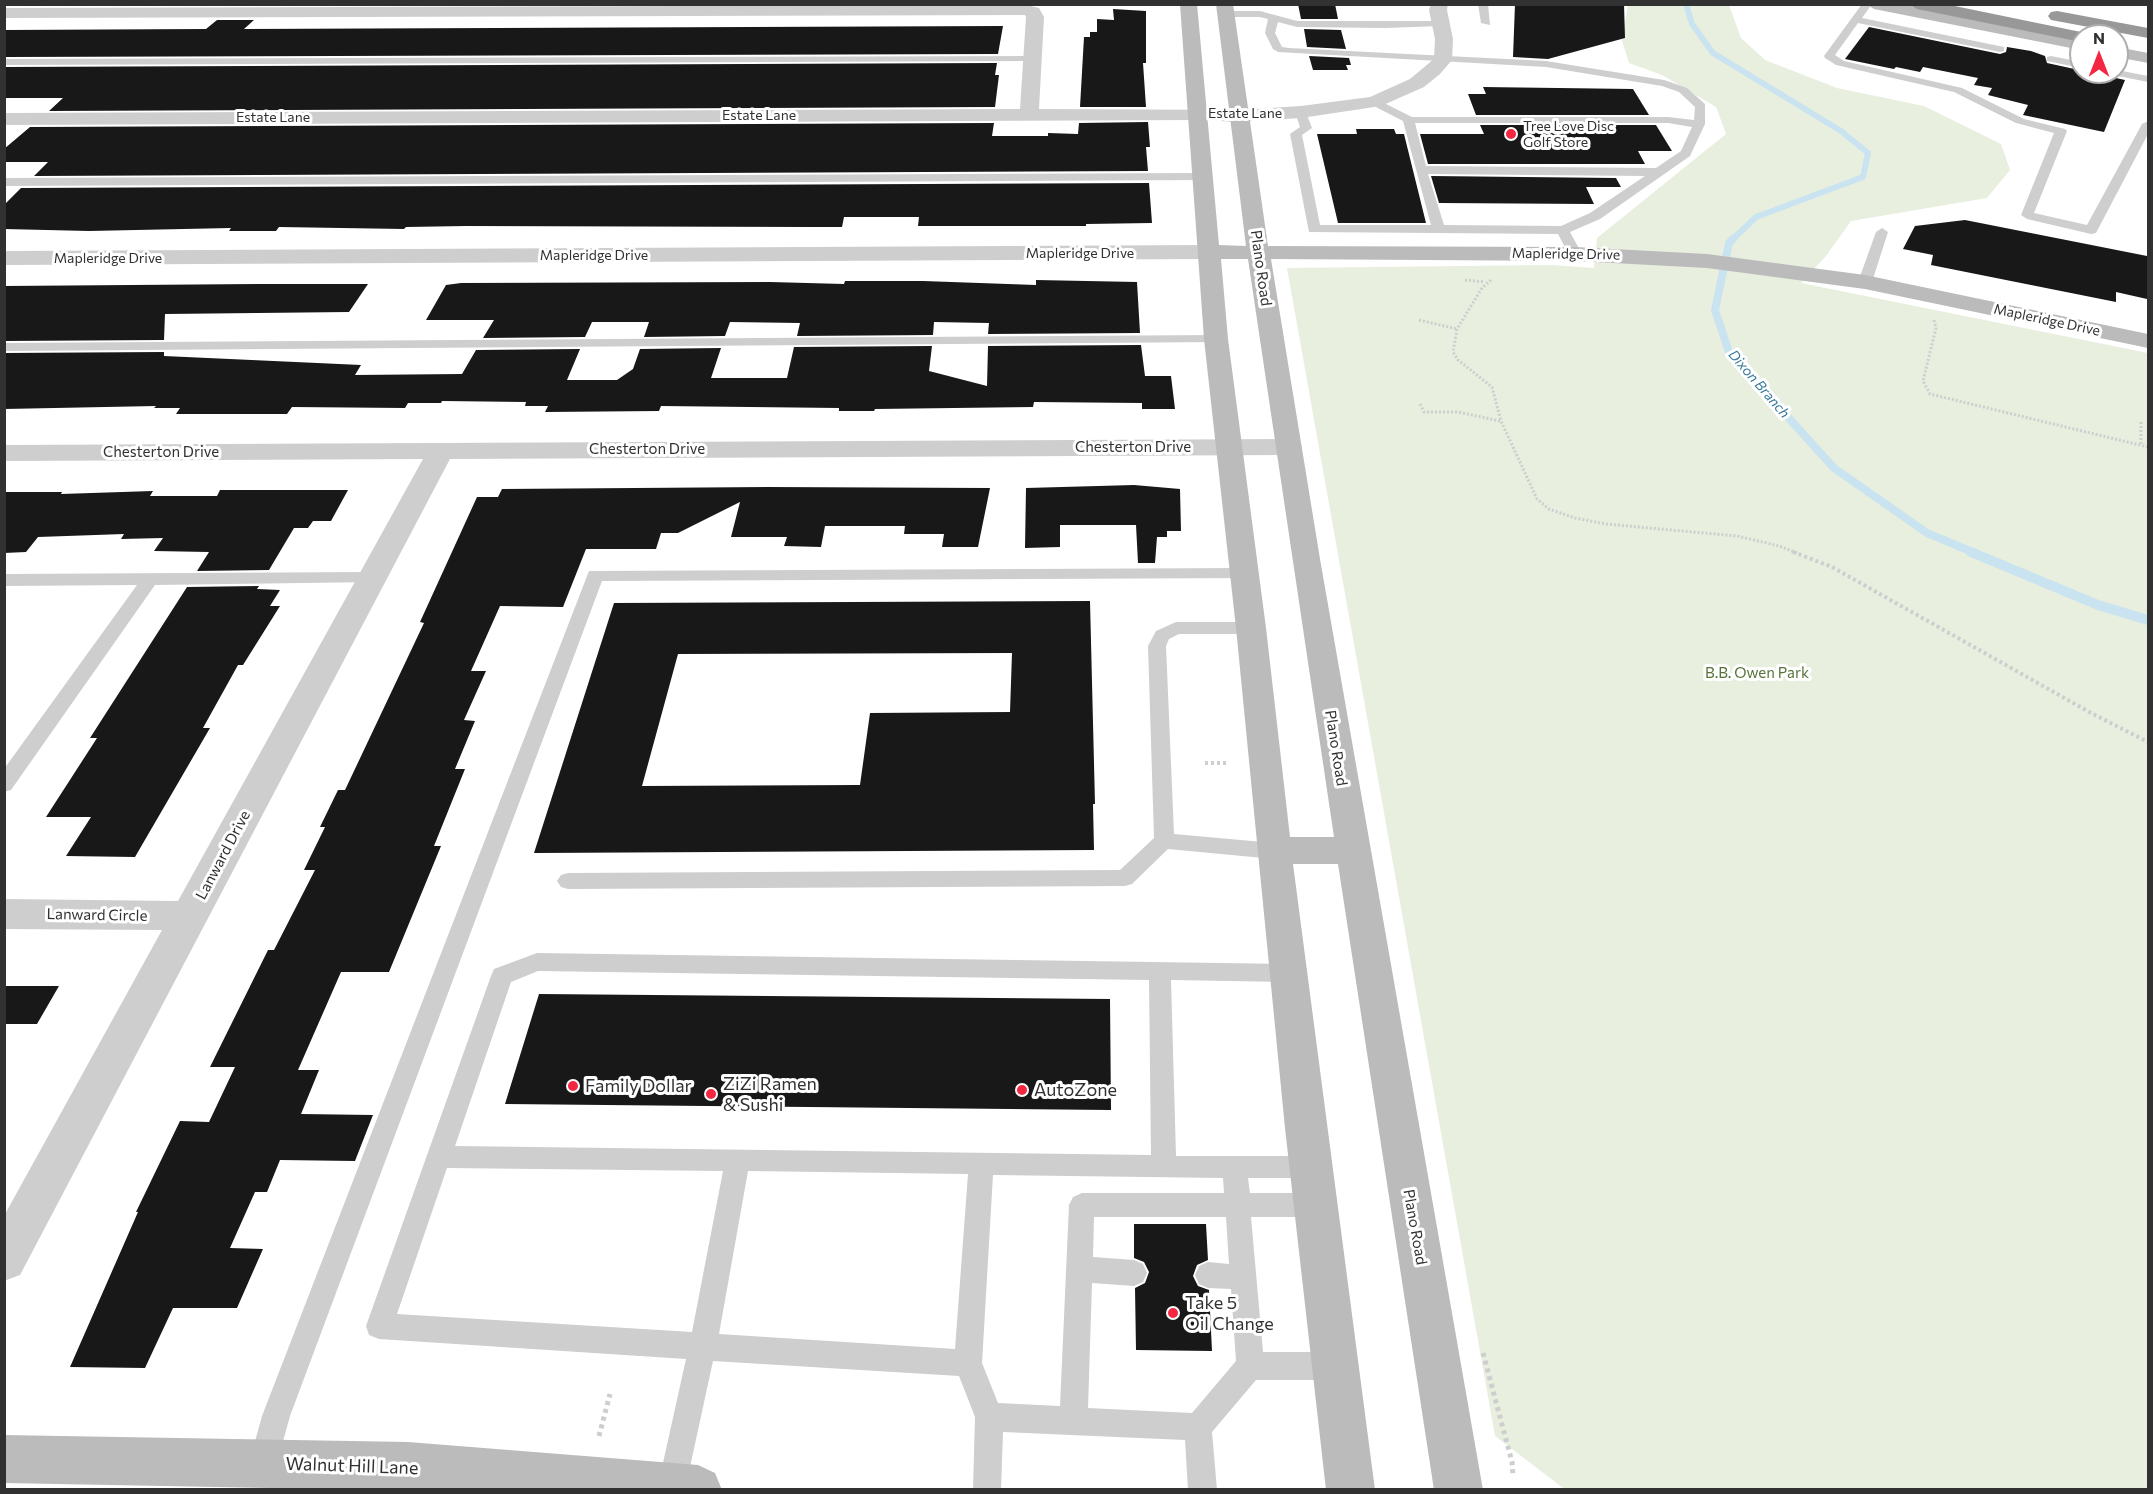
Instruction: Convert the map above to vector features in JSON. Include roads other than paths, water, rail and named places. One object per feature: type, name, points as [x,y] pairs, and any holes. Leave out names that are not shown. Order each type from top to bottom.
[{"type":"highway","points":[[1917,4],[2069,35]]},
{"type":"highway","points":[[2000,4],[2148,33]]},
{"type":"highway","points":[[2129,46],[2148,50]]},
{"type":"main road","points":[[1225,16],[1213,27],[1206,22],[1202,8],[1190,4],[1216,339],[1251,627],[1274,851],[1334,1366],[1351,1490]]},
{"type":"main road","points":[[1874,4],[2069,43]]},
{"type":"main road","name":"Plano Road","points":[[1225,16],[1238,116],[1289,447],[1459,1490]]},
{"type":"main road","points":[[2129,54],[2148,58]]},
{"type":"main road","name":"Mapleridge Drive","points":[[1209,252],[1575,254],[1656,257],[1787,270],[1864,282],[2148,341]]},
{"type":"main road","points":[[1274,851],[1353,850]]},
{"type":"main road","name":"Walnut Hill Lane","points":[[4,1459],[109,1459],[408,1466],[680,1489]]},
{"type":"street","points":[[4,13],[806,7],[1027,10],[1033,12],[1035,17],[1029,114]]},
{"type":"street","points":[[1440,14],[1444,39],[1443,60]]},
{"type":"street","name":"Estate Lane","points":[[4,119],[1029,114],[1238,116],[1301,112],[1374,102],[1417,83],[1443,60]]},
{"type":"street","name":"Mapleridge Drive","points":[[4,258],[1209,252]]},
{"type":"street","name":"Chesterton Drive","points":[[4,453],[1289,447]]},
{"type":"street","name":"Lanward Drive","points":[[4,1260],[441,450]]},
{"type":"street","name":"Lanward Circle","points":[[4,914],[190,916]]},
{"type":"lane","points":[[1483,4],[1486,23]]},
{"type":"lane","points":[[1867,4],[1829,56],[1840,63],[1958,90],[2020,121],[2061,131],[2027,215],[2091,230],[2148,124]]},
{"type":"lane","points":[[1225,16],[1260,14],[1297,24],[1386,25],[1440,14]]},
{"type":"lane","points":[[1274,18],[1270,33],[1278,49],[1546,64],[1664,83],[1683,90],[1701,105],[1699,124],[1686,153],[1594,216],[1563,230],[1314,229],[1296,134],[1306,128],[1301,112]]},
{"type":"lane","points":[[1856,20],[2000,49]]},
{"type":"lane","points":[[4,62],[1032,59]]},
{"type":"lane","points":[[2051,59],[2069,63]]},
{"type":"lane","points":[[2129,75],[2148,79]]},
{"type":"lane","points":[[1374,102],[1408,119],[1668,120],[1699,124]]},
{"type":"lane","points":[[1408,119],[1439,229]]},
{"type":"lane","points":[[1421,170],[1659,172]]},
{"type":"lane","points":[[4,182],[1202,177]]},
{"type":"lane","points":[[1563,230],[1575,254]]},
{"type":"lane","points":[[1864,282],[1882,232]]},
{"type":"lane","points":[[4,346],[1216,339]]},
{"type":"lane","points":[[263,1463],[280,1404],[595,575],[1243,574]]},
{"type":"lane","points":[[4,580],[371,578]]},
{"type":"lane","points":[[4,785],[150,579]]},
{"type":"lane","points":[[568,881],[1125,878],[1164,841],[1157,646],[1162,635],[1176,628],[1251,627]]},
{"type":"lane","points":[[1164,841],[1274,851]]},
{"type":"lane","points":[[968,1363],[379,1326],[502,976],[537,962],[1288,973]]},
{"type":"lane","points":[[1160,971],[1164,1167]]},
{"type":"lane","points":[[438,1157],[1235,1167],[1314,1186]]},
{"type":"lane","points":[[680,1489],[703,1346],[738,1160]]},
{"type":"lane","points":[[981,1163],[968,1363],[989,1417],[987,1490]]},
{"type":"lane","points":[[1203,1490],[1198,1427],[1250,1366],[1235,1167]]},
{"type":"lane","points":[[1072,1422],[1082,1205],[1238,1205],[1314,1186]]},
{"type":"lane","points":[[1079,1269],[1134,1273]]},
{"type":"lane","points":[[1208,1275],[1242,1277]]},
{"type":"lane","points":[[1250,1366],[1334,1366]]},
{"type":"lane","points":[[989,1417],[1198,1427]]},
{"type":"waterway","name":"Dixon Branch","points":[[1686,4],[1692,24],[1713,53],[1841,131],[1868,153],[1863,177],[1756,217],[1732,240]]},
{"type":"waterway","name":"Dixon Branch","points":[[1732,240],[1729,243],[1715,310],[1729,352],[1834,468],[1927,533],[1975,553]]},
{"type":"waterway","name":"Dixon Branch","points":[[1971,552],[2098,605],[2148,620]]},
{"type":"place","name":"Tree Love Disc Golf Store","points":[[1511,134]]},
{"type":"place","name":"Family Dollar","points":[[573,1086]]},
{"type":"place","name":"AutoZone","points":[[1022,1090]]},
{"type":"place","name":"ZiZi Ramen & Sushi","points":[[711,1094]]},
{"type":"place","name":"Take 5 Oil Change","points":[[1173,1313]]},
{"type":"park label","name":"B.B. Owen Park","points":[[1757,673]]}]
